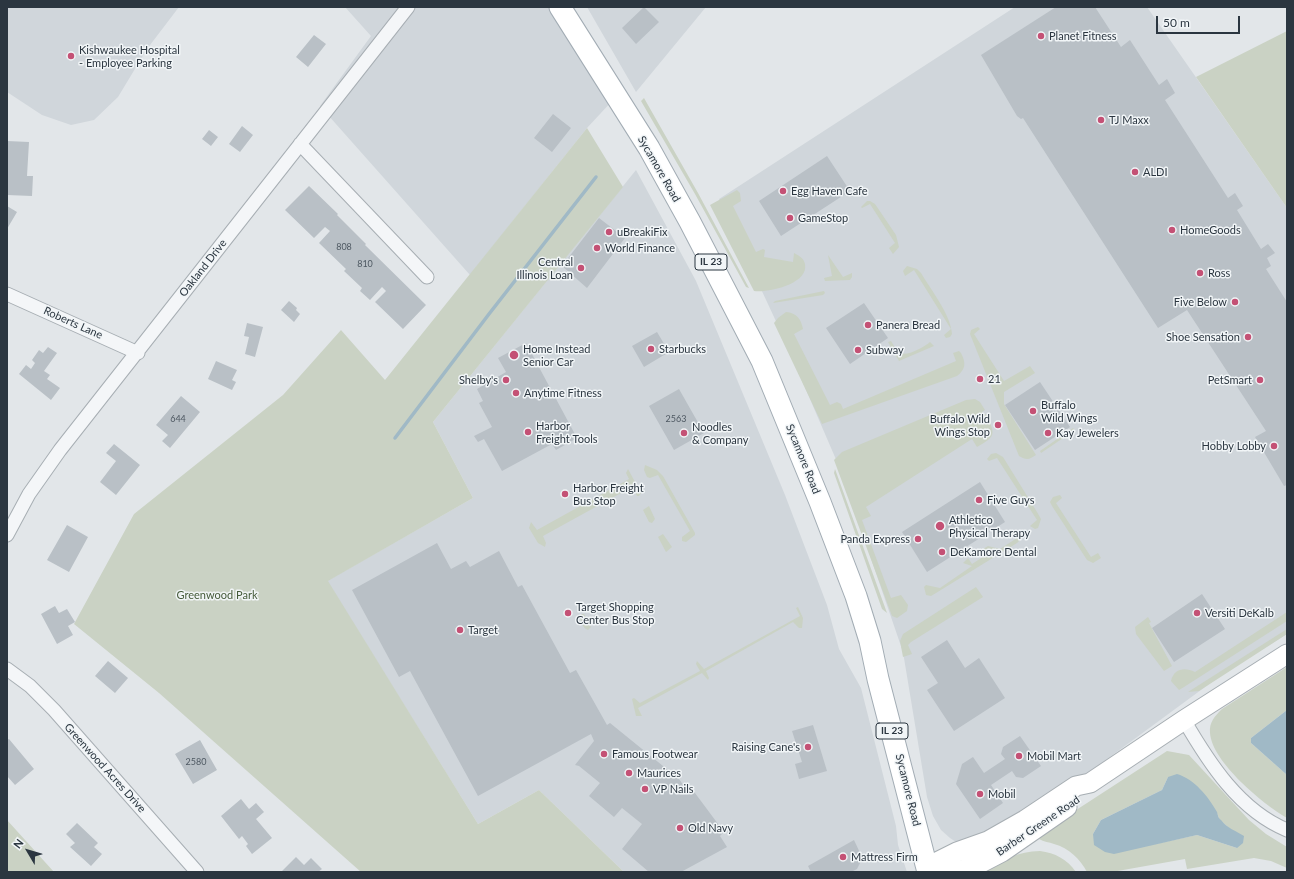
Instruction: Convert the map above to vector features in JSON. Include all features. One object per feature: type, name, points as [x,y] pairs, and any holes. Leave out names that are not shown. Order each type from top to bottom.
[{"type":"main road","name":"Sycamore Road","points":[[560,7],[649,148],[686,215],[762,362],[820,502],[856,596],[870,641],[878,679],[928,870]]},
{"type":"main road","name":"Barber Greene Road","points":[[928,870],[957,852],[988,841],[1025,820],[1076,786],[1090,783],[1184,720],[1287,654]]},
{"type":"main road","name":"Barber Greene Road","points":[[928,870],[961,871],[1002,852],[1034,831],[1084,794],[1090,783]]},
{"type":"street","name":"Oakland Drive","points":[[7,535],[36,483],[408,7]]},
{"type":"street","points":[[300,144],[427,277]]},
{"type":"street","name":"Roberts Lane","points":[[7,294],[138,352]]},
{"type":"street","name":"Greenwood Acres Drive","points":[[7,669],[30,686],[54,710],[197,872]]},
{"type":"street","points":[[1184,720],[1201,751],[1247,806],[1274,824],[1287,830]]},
{"type":"shaded area","name":"Kishwaukee Hospital - Employee Parking","points":[[7,7],[179,7],[147,49],[118,97],[94,120],[71,125],[42,115],[7,92]]},
{"type":"shaded area","points":[[345,7],[550,7],[613,100],[587,128],[470,275],[320,106],[371,36]]},
{"type":"shaded area","points":[[587,7],[706,7],[636,92]]},
{"type":"shaded area","points":[[1015,7],[1147,7],[1287,208],[1287,634],[1220,676],[1099,765],[978,841],[956,842],[941,830],[933,816],[927,797],[903,652],[841,471],[781,332],[719,199]]},
{"type":"shaded area","points":[[636,170],[696,281],[785,495],[827,605],[839,649],[861,688],[896,826],[898,845],[907,872],[624,872],[539,790],[478,824],[327,581],[473,498],[433,422]]},
{"type":"green space","points":[[1287,31],[1287,208],[1196,77]]},
{"type":"green space","points":[[644,98],[698,193],[749,288],[746,287],[695,194],[641,101]]},
{"type":"green space","name":"Greenwood Park","points":[[587,128],[623,187],[433,422],[473,498],[328,581],[478,824],[539,790],[624,872],[361,872],[159,693],[74,624],[134,514],[283,395],[341,330],[385,380]]},
{"type":"green space","points":[[737,190],[740,193],[741,201],[733,206],[756,252],[763,249],[765,250],[764,257],[793,262],[794,253],[800,256],[804,261],[805,271],[801,277],[794,282],[777,289],[754,291],[710,205]]},
{"type":"green space","points":[[867,201],[875,204],[896,235],[899,247],[893,254],[889,248],[895,243],[870,204],[862,208],[861,207]]},
{"type":"green space","points":[[828,255],[843,277],[852,273],[850,280],[825,281],[824,278],[832,276]]},
{"type":"green space","points":[[907,266],[917,269],[921,273],[940,303],[951,327],[952,334],[950,337],[946,338],[944,335],[951,329],[914,270],[905,276],[903,271]]},
{"type":"green space","points":[[824,291],[825,293],[823,295],[773,303],[775,301]]},
{"type":"green space","points":[[786,312],[796,315],[801,322],[803,329],[794,334],[830,405],[837,402],[841,404],[843,409],[956,361],[953,353],[959,351],[964,360],[964,368],[957,376],[822,424],[774,323]]},
{"type":"green space","points":[[978,327],[980,329],[974,334],[1004,381],[1030,366],[1035,373],[1004,392],[1004,404],[1036,455],[1030,458],[1024,459],[1019,456],[970,334],[971,330]]},
{"type":"green space","points":[[891,341],[898,352],[906,354],[924,347],[930,342],[934,346],[899,361],[888,342]]},
{"type":"green space","points":[[975,399],[980,402],[985,410],[982,412],[984,415],[986,414],[991,426],[992,434],[988,440],[977,447],[972,439],[866,507],[871,516],[862,520],[891,598],[901,595],[908,605],[907,611],[897,618],[892,616],[834,460],[842,452],[966,400]]},
{"type":"green space","points":[[1073,428],[1075,430],[1041,453],[1040,451]]},
{"type":"green space","points":[[996,453],[1003,457],[1041,519],[1038,528],[1035,529],[1030,526],[1037,520],[997,458],[989,461],[987,459],[991,454]]},
{"type":"green space","points":[[645,465],[657,470],[663,476],[695,533],[695,535],[686,542],[682,541],[682,537],[690,531],[658,475],[650,478],[647,477],[644,470]]},
{"type":"green space","points":[[628,469],[641,493],[639,496],[637,496],[632,487],[543,536],[546,543],[545,547],[538,543],[529,528],[531,522],[537,530],[629,479],[626,473]]},
{"type":"green space","points":[[835,469],[887,613],[882,609],[834,473]]},
{"type":"green space","points":[[1060,495],[1062,498],[1056,503],[1091,557],[1098,553],[1101,558],[1093,563],[1087,560],[1050,502],[1053,497]]},
{"type":"green space","points":[[649,506],[655,519],[652,523],[649,522],[643,510]]},
{"type":"green space","points":[[1014,530],[1020,533],[1020,540],[1017,543],[931,596],[926,595],[924,587],[926,585],[940,588],[972,566],[963,563],[968,558],[972,564],[986,555],[983,549],[988,546],[1000,549],[1017,538],[1007,534]]},
{"type":"green space","points":[[663,534],[672,547],[666,552],[658,537]]},
{"type":"green space","points":[[976,587],[983,597],[911,642],[908,645],[912,654],[903,657],[900,641],[903,634]]},
{"type":"green space","points":[[798,607],[803,618],[802,628],[799,628],[793,622],[706,671],[709,678],[708,680],[702,673],[638,708],[642,716],[636,716],[632,699],[634,698],[640,703],[700,671],[696,664],[697,661],[704,669],[800,616],[796,608]]},
{"type":"green space","points":[[1287,612],[1287,621],[1179,690],[1171,681],[1172,677],[1177,671],[1187,669],[1195,672]]},
{"type":"green space","points":[[584,614],[591,627],[588,630],[584,628],[582,624],[580,616]]},
{"type":"green space","points":[[1148,617],[1151,622],[1149,623],[1172,666],[1164,671],[1136,634],[1135,627]]},
{"type":"green space","points":[[1287,629],[1287,634],[1199,691],[1188,692]]},
{"type":"green space","points":[[1287,667],[1287,710],[1251,738],[1251,743],[1287,775],[1287,818],[1253,793],[1229,769],[1213,744],[1210,726],[1217,714],[1222,709]]},
{"type":"green space","points":[[1167,751],[1189,755],[1249,820],[1266,834],[1287,847],[1287,868],[1271,861],[1254,858],[1187,869],[1185,859],[1112,872],[1087,872],[1077,858],[1069,851],[1039,839],[1067,816]],"holes":[[[1168,777],[1217,813],[1219,819],[1229,828],[1237,848],[1197,835],[1132,849],[1093,834],[1101,820],[1162,790]]]},
{"type":"green space","points":[[7,820],[54,872],[7,872]]},
{"type":"green space","points":[[1040,851],[1051,853],[1060,857],[1065,860],[1076,872],[986,872],[1005,859],[1018,854]]},
{"type":"water","points":[[1287,710],[1287,775],[1251,743],[1251,738]]},
{"type":"water","points":[[1177,774],[1195,784],[1205,794],[1223,823],[1244,836],[1243,843],[1237,848],[1197,835],[1114,854],[1105,852],[1094,845],[1093,834],[1101,820],[1162,790],[1168,777]]},
{"type":"building","points":[[644,7],[659,22],[636,44],[622,28]]},
{"type":"building","points":[[1056,7],[1095,7],[1121,47],[1130,40],[1159,85],[1167,79],[1175,93],[1165,100],[1228,198],[1235,193],[1243,206],[1237,210],[1261,249],[1268,244],[1275,253],[1267,258],[1271,266],[1266,269],[1287,302],[1287,485],[1284,486],[1255,437],[1266,431],[1187,310],[1158,328],[1023,118],[1021,119],[1017,116],[981,55]]},
{"type":"building","points":[[314,35],[326,44],[308,67],[296,57]]},
{"type":"building","points":[[553,114],[571,128],[552,152],[534,138]]},
{"type":"building","points":[[242,126],[253,135],[240,152],[229,144]]},
{"type":"building","points":[[209,130],[218,137],[211,146],[202,139]]},
{"type":"building","points":[[7,141],[29,142],[27,176],[33,176],[32,196],[7,195]]},
{"type":"building","points":[[827,156],[850,191],[781,236],[759,201]]},
{"type":"building","points":[[309,186],[338,214],[337,215],[366,244],[365,245],[426,305],[403,329],[375,302],[386,291],[382,287],[370,300],[360,291],[362,288],[344,271],[346,269],[319,243],[330,231],[325,227],[314,238],[285,210]]},
{"type":"building","points":[[7,206],[17,212],[7,229]]},
{"type":"building","points":[[599,218],[625,238],[587,288],[562,266]]},
{"type":"building","points":[[289,301],[297,308],[296,310],[300,314],[294,322],[281,310]]},
{"type":"building","points":[[864,303],[888,338],[850,364],[826,328]]},
{"type":"building","points":[[247,323],[263,327],[255,357],[245,354],[249,337],[244,336]]},
{"type":"building","name":"Starbucks","points":[[657,332],[669,352],[644,367],[632,346]]},
{"type":"building","name":"Harbor Freight Tools","points":[[526,343],[577,438],[556,450],[552,444],[502,471],[484,439],[478,442],[474,436],[492,427],[479,403],[483,401],[477,389],[506,372],[498,358]]},
{"type":"building","points":[[48,347],[57,353],[44,371],[50,375],[47,379],[60,388],[51,400],[19,374],[26,365],[31,369],[35,363],[32,360],[39,350],[43,353]]},
{"type":"building","points":[[216,361],[237,370],[232,380],[236,382],[232,390],[208,379]]},
{"type":"building","name":"Buffalo Wild Wings","points":[[1040,382],[1070,427],[1035,450],[1005,405]]},
{"type":"building","points":[[679,389],[704,433],[674,450],[649,406]]},
{"type":"building","points":[[181,396],[200,412],[170,448],[162,441],[168,435],[156,425]]},
{"type":"building","points":[[114,444],[140,465],[116,495],[100,482],[116,461],[106,453]]},
{"type":"building","points":[[980,482],[1005,522],[927,572],[902,532]]},
{"type":"building","points":[[67,525],[88,537],[69,572],[47,560]]},
{"type":"building","name":"Target","points":[[437,543],[451,569],[466,561],[470,567],[499,551],[518,587],[522,585],[570,673],[576,670],[607,725],[610,723],[679,779],[688,792],[692,789],[724,832],[720,836],[727,847],[681,872],[649,872],[622,849],[642,824],[622,808],[614,817],[589,796],[600,783],[579,766],[575,765],[594,741],[591,734],[478,796],[410,671],[399,677],[352,590]]},
{"type":"building","points":[[1202,594],[1225,629],[1174,662],[1152,628]]},
{"type":"building","points":[[55,606],[59,613],[67,609],[75,622],[68,626],[73,635],[57,644],[41,614]]},
{"type":"building","points":[[947,640],[965,668],[979,658],[1005,698],[954,731],[927,690],[938,683],[921,657]]},
{"type":"building","points":[[108,661],[128,678],[115,693],[95,676]]},
{"type":"building","name":"Raising Cane's","points":[[813,725],[827,771],[799,779],[795,764],[802,762],[792,731]]},
{"type":"building","name":"Mobil","points":[[1020,736],[1041,766],[1023,778],[1016,777],[1012,771],[991,785],[1003,803],[980,819],[956,784],[962,764],[973,757],[984,773],[1005,759],[1001,754],[1003,747]]},
{"type":"building","points":[[9,739],[34,769],[15,785],[7,776],[7,740]]},
{"type":"building","points":[[200,740],[217,770],[193,784],[175,754]]},
{"type":"building","points":[[241,799],[249,809],[256,803],[264,812],[256,819],[272,838],[252,854],[246,846],[248,844],[242,836],[239,839],[221,816]]},
{"type":"building","points":[[77,823],[98,843],[94,847],[102,854],[91,866],[70,847],[75,843],[66,834]]},
{"type":"building","name":"Mattress Firm","points":[[854,840],[861,855],[861,861],[857,869],[851,872],[811,872],[808,866]]},
{"type":"building","points":[[296,857],[304,865],[311,858],[322,869],[318,872],[281,872]]},
{"type":"waterway","points":[[395,438],[596,177]]},
{"type":"place","name":"Planet Fitness","points":[[1041,36]]},
{"type":"place","name":"Kishwaukee Hospital - Employee Parking","points":[[71,56]]},
{"type":"place","name":"TJ Maxx","points":[[1101,120]]},
{"type":"place","name":"ALDI","points":[[1135,172]]},
{"type":"place","name":"Egg Haven Cafe","points":[[783,191]]},
{"type":"place","name":"GameStop","points":[[790,218]]},
{"type":"place","name":"HomeGoods","points":[[1172,230]]},
{"type":"place","name":"uBreakiFix","points":[[609,232]]},
{"type":"place","name":"World Finance","points":[[597,248]]},
{"type":"place","name":"Central Illinois Loan","points":[[581,268]]},
{"type":"place","name":"Ross","points":[[1200,273]]},
{"type":"place","name":"Five Below","points":[[1235,302]]},
{"type":"place","name":"Panera Bread","points":[[868,325]]},
{"type":"place","name":"Shoe Sensation","points":[[1248,337]]},
{"type":"place","name":"Starbucks","points":[[651,349]]},
{"type":"place","name":"Subway","points":[[858,350]]},
{"type":"place","name":"Home Instead Senior Car","points":[[514,355]]},
{"type":"place","name":"21","points":[[980,379]]},
{"type":"place","name":"Shelby's","points":[[506,380]]},
{"type":"place","name":"PetSmart","points":[[1260,380]]},
{"type":"place","name":"Anytime Fitness","points":[[516,393]]},
{"type":"place","name":"Buffalo Wild Wings","points":[[1033,411]]},
{"type":"place","name":"Buffalo Wild Wings Stop","points":[[998,425]]},
{"type":"place","name":"Harbor Freight Tools","points":[[528,432]]},
{"type":"place","name":"Noodles & Company","points":[[684,433]]},
{"type":"place","name":"Kay Jewelers","points":[[1048,433]]},
{"type":"place","name":"Hobby Lobby","points":[[1274,446]]},
{"type":"place","name":"Harbor Freight Bus Stop","points":[[565,494]]},
{"type":"place","name":"Five Guys","points":[[979,500]]},
{"type":"place","name":"Athletico Physical Therapy","points":[[940,526]]},
{"type":"place","name":"Panda Express","points":[[918,539]]},
{"type":"place","name":"DeKamore Dental","points":[[942,552]]},
{"type":"place","name":"Target Shopping Center Bus Stop","points":[[568,613]]},
{"type":"place","name":"Versiti DeKalb","points":[[1197,613]]},
{"type":"place","name":"Target","points":[[460,630]]},
{"type":"place","name":"Raising Cane's","points":[[808,747]]},
{"type":"place","name":"Famous Footwear","points":[[604,754]]},
{"type":"place","name":"Mobil Mart","points":[[1019,756]]},
{"type":"place","name":"Maurices","points":[[629,773]]},
{"type":"place","name":"VP Nails","points":[[645,789]]},
{"type":"place","name":"Mobil","points":[[980,794]]},
{"type":"place","name":"Old Navy","points":[[680,828]]},
{"type":"place","name":"Mattress Firm","points":[[843,857]]}]
